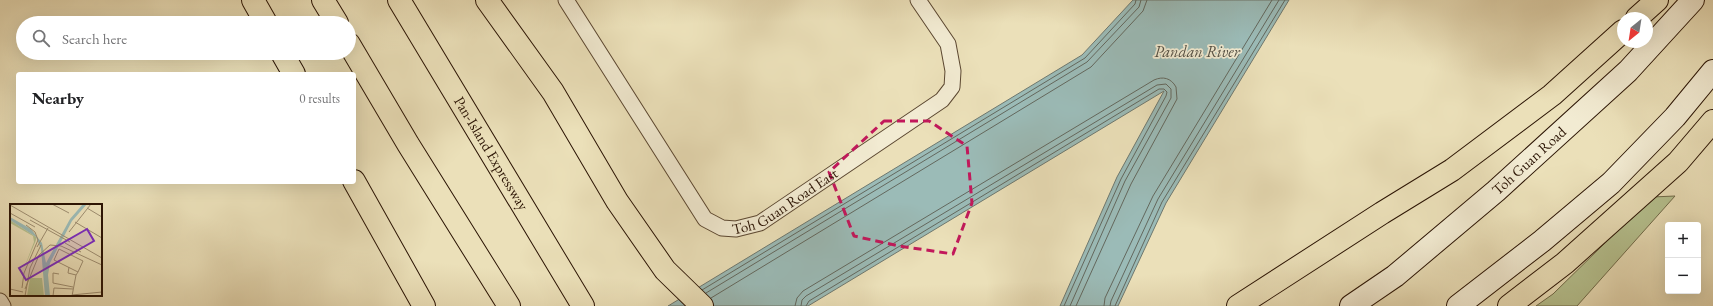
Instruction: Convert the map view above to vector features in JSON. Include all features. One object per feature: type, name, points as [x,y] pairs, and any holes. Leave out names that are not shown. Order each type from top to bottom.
[{"type":"highway","points":[[253,0],[262,16]]},
{"type":"highway","points":[[323,0],[333,16]]},
{"type":"highway","name":"Pan-Island Expressway","points":[[399,0],[583,306]]},
{"type":"highway","points":[[487,0],[553,92],[617,201],[665,270],[702,306]]},
{"type":"highway","points":[[1644,12],[1657,0]]},
{"type":"highway","points":[[1238,306],[1382,213],[1452,170],[1552,95],[1617,36]]},
{"type":"highway","points":[[356,56],[408,144],[508,306]]},
{"type":"highway","points":[[286,60],[293,72]]},
{"type":"highway","points":[[1509,306],[1565,264],[1678,162],[1713,121]]},
{"type":"highway","points":[[356,184],[424,306]]},
{"type":"main road","name":"Toh Guan Road","points":[[1351,306],[1395,276],[1496,191],[1628,71],[1693,0]]},
{"type":"main road","points":[[1458,306],[1542,241],[1611,183],[1674,117],[1713,71]]},
{"type":"lane","name":"Toh Guan Road East","points":[[566,0],[705,219],[722,228],[736,229],[760,223],[942,100],[952,87],[953,71],[948,44],[918,0]]},
{"type":"lane","points":[[0,301],[3,306]]},
{"type":"highlighted area","points":[[884,121],[929,121],[967,146],[972,203],[953,254],[899,246],[854,236],[829,172]]},
{"type":"green space","points":[[1675,196],[1577,306],[1536,306],[1553,294],[1652,197]]},
{"type":"water","name":"Pandan River","points":[[1133,0],[1289,0],[1166,203],[1118,306],[1060,306],[1117,177],[1164,91],[808,306],[668,306],[1082,55]]}]
